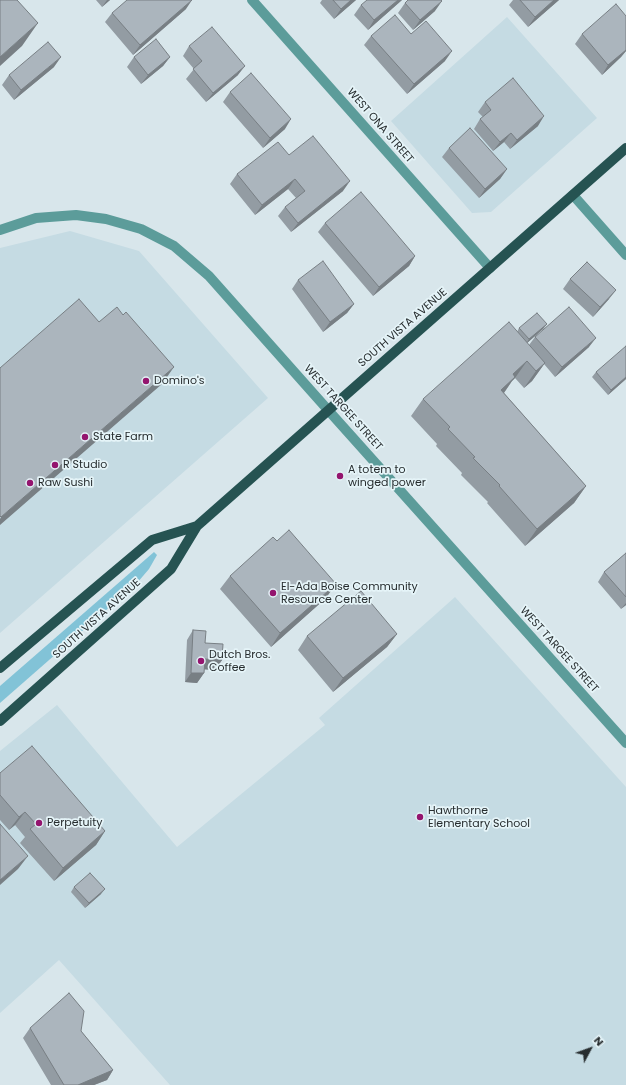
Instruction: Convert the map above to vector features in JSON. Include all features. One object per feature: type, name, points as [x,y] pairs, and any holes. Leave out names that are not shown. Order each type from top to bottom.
[{"type":"main road","name":"SOUTH VISTA AVENUE","points":[[0,721],[171,569],[197,526],[626,148]]},
{"type":"main road","name":"SOUTH VISTA AVENUE","points":[[0,668],[152,540],[197,526]]},
{"type":"street","name":"WEST ONA STREET","points":[[252,0],[490,268]]},
{"type":"street","points":[[573,195],[626,255]]},
{"type":"street","name":"WEST TARGEE STREET","points":[[0,230],[36,218],[76,215],[106,219],[141,229],[174,246],[209,276],[626,743]]},
{"type":"shaded area","points":[[507,17],[597,118],[491,212],[472,213],[391,121]]},
{"type":"shaded area","points":[[70,231],[139,251],[268,398],[0,633],[0,248]]},
{"type":"shaded area","points":[[154,552],[157,555],[149,569],[137,583],[0,703],[0,686]]},
{"type":"shaded area","name":"Hawthorne Elementary School","points":[[455,597],[626,787],[626,1085],[170,1085],[59,960],[0,1013],[0,751],[57,705],[177,847],[325,725],[319,718]]},
{"type":"building","points":[[0,0],[17,0],[38,23],[0,57]]},
{"type":"building","points":[[127,0],[192,0],[140,45],[112,13]]},
{"type":"building","points":[[333,0],[351,0],[341,9]]},
{"type":"building","points":[[367,0],[398,0],[374,20],[361,5]]},
{"type":"building","points":[[408,0],[442,1],[420,20],[405,3]]},
{"type":"building","points":[[520,0],[554,0],[535,17]]},
{"type":"building","points":[[616,4],[626,16],[626,50],[608,65],[582,34]]},
{"type":"building","points":[[395,15],[411,34],[426,21],[452,51],[414,84],[371,36]]},
{"type":"building","points":[[212,27],[245,66],[213,93],[193,69],[202,61],[189,46]]},
{"type":"building","points":[[156,39],[170,57],[148,75],[134,57]]},
{"type":"building","points":[[48,42],[61,57],[21,90],[9,75]]},
{"type":"building","points":[[251,73],[291,119],[270,138],[230,92]]},
{"type":"building","points":[[513,78],[544,116],[517,140],[511,133],[500,142],[480,119],[491,110],[485,102]]},
{"type":"building","points":[[470,128],[507,169],[485,189],[449,148]]},
{"type":"building","points":[[313,136],[350,181],[298,223],[285,207],[305,191],[295,179],[262,205],[237,174],[278,142],[289,155]]},
{"type":"building","points":[[361,192],[415,256],[379,287],[325,223]]},
{"type":"building","points":[[323,261],[354,304],[330,322],[298,280]]},
{"type":"building","points":[[587,262],[616,290],[600,307],[570,279]]},
{"type":"building","points":[[79,299],[99,322],[117,307],[123,315],[126,312],[174,367],[1,517],[0,368]]},
{"type":"building","points":[[569,307],[596,338],[562,367],[535,337]]},
{"type":"building","points":[[537,313],[547,324],[529,339],[519,328]]},
{"type":"building","points":[[509,322],[545,363],[536,371],[527,361],[513,374],[515,377],[501,390],[586,486],[537,529],[499,486],[500,485],[473,458],[475,457],[448,429],[450,427],[423,399]]},
{"type":"building","points":[[626,346],[626,377],[611,390],[596,372]]},
{"type":"building","name":"El-Ada Boise Community Resource Center","points":[[289,530],[336,584],[280,633],[230,576],[273,537],[277,541]]},
{"type":"building","points":[[626,553],[626,597],[604,572]]},
{"type":"building","points":[[361,591],[397,634],[343,678],[307,636]]},
{"type":"building","points":[[193,630],[206,631],[205,643],[223,644],[222,660],[205,659],[204,673],[191,673]]},
{"type":"building","name":"Perpetuity","points":[[32,746],[105,831],[63,868],[30,829],[36,824],[25,812],[19,817],[0,795],[0,773]]},
{"type":"building","points":[[0,824],[28,856],[0,880]]},
{"type":"building","points":[[90,873],[105,889],[89,903],[74,887]]},
{"type":"building","points":[[69,993],[84,1011],[81,1031],[113,1070],[78,1085],[64,1085],[30,1028]]},
{"type":"place","name":"Domino's","points":[[146,381]]},
{"type":"place","name":"State Farm","points":[[85,437]]},
{"type":"place","name":"R Studio","points":[[55,465]]},
{"type":"place","name":"A totem to winged power","points":[[340,476]]},
{"type":"place","name":"Raw Sushi","points":[[30,483]]},
{"type":"place","name":"El-Ada Boise Community Resource Center","points":[[273,593]]},
{"type":"place","name":"Dutch Bros. Coffee","points":[[201,661]]},
{"type":"place","name":"Hawthorne Elementary School","points":[[420,817]]},
{"type":"place","name":"Perpetuity","points":[[39,823]]}]
